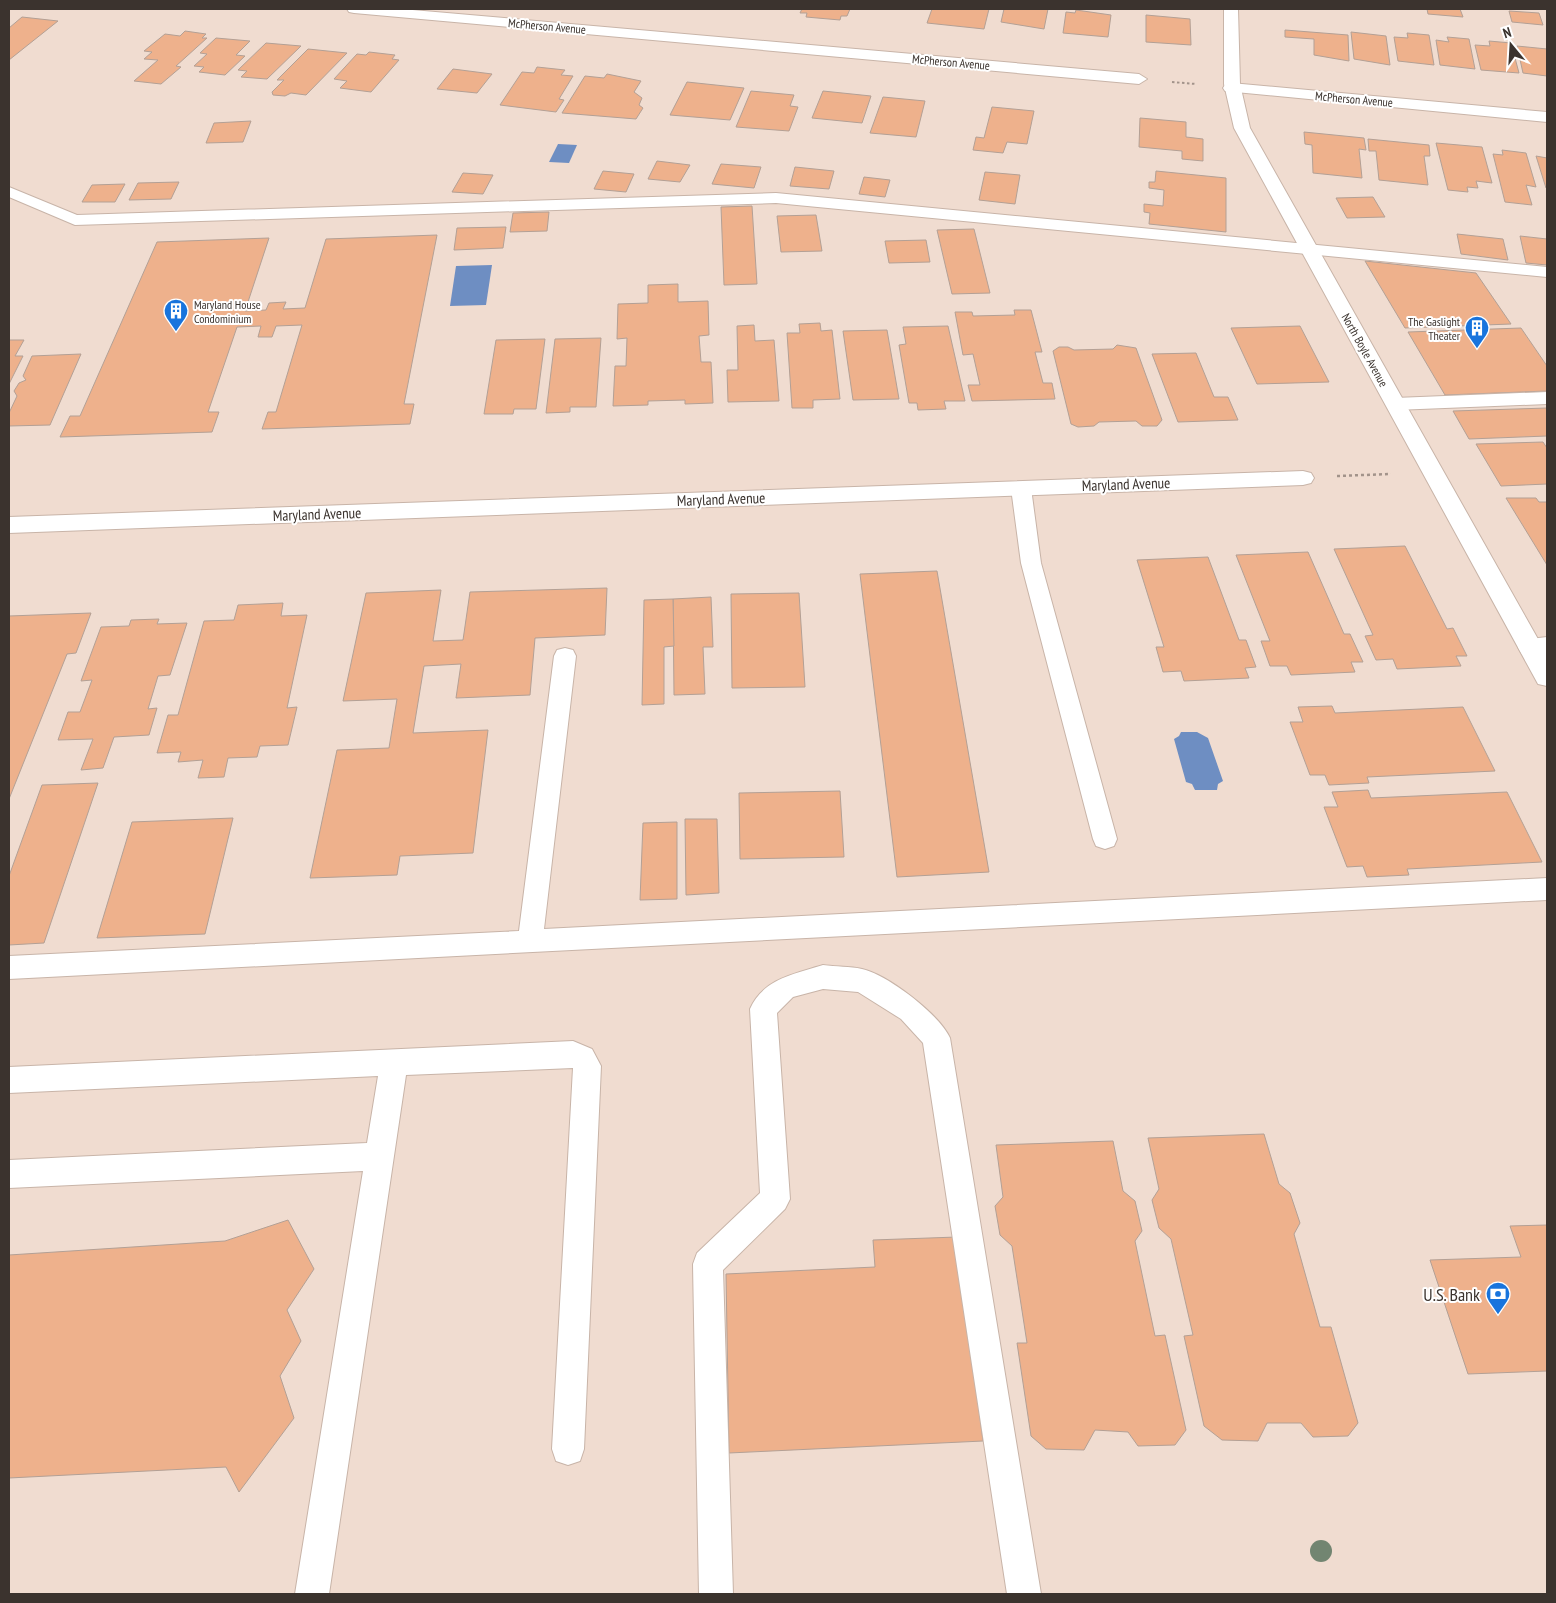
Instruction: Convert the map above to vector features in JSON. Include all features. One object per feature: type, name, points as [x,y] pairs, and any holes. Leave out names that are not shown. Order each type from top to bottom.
[{"type":"street","name":"McPherson Avenue","points":[[354,9],[1139,78]]},
{"type":"street","name":"North Boyle Avenue","points":[[1231,9],[1231,88],[1236,113],[1242,128],[1395,404],[1539,647],[1547,676]]},
{"type":"street","name":"McPherson Avenue","points":[[1231,88],[1547,117]]},
{"type":"street","name":"Maryland Avenue","points":[[9,525],[1303,478]]},
{"type":"lane","points":[[9,192],[75,220],[776,198],[1547,272]]},
{"type":"lane","points":[[1395,404],[1547,398]]},
{"type":"lane","points":[[1021,488],[1031,563],[1105,839]]},
{"type":"lane","points":[[530,941],[565,656]]},
{"type":"lane","points":[[9,968],[1547,889]]},
{"type":"lane","points":[[716,1594],[708,1264],[775,1199],[763,1009],[785,988],[823,977],[862,981],[910,1010],[936,1038],[1024,1594]]},
{"type":"lane","points":[[9,1080],[573,1054],[582,1058],[587,1066],[568,1449]]},
{"type":"lane","points":[[312,1594],[394,1062]]},
{"type":"lane","points":[[9,1174],[379,1156]]},
{"type":"path","points":[[1139,78],[1231,88]]},
{"type":"path","points":[[1303,478],[1434,472]]},
{"type":"water","points":[[558,144],[577,145],[569,163],[549,162]]},
{"type":"water","points":[[492,265],[486,305],[450,306],[456,266]]},
{"type":"water","points":[[1181,732],[1197,732],[1208,738],[1223,781],[1218,784],[1217,790],[1195,790],[1192,784],[1186,782],[1174,739]]},
{"type":"building","points":[[802,9],[850,9],[847,16],[841,16],[840,20],[806,17],[807,13],[800,13]]},
{"type":"building","points":[[932,9],[989,9],[984,29],[927,23]]},
{"type":"building","points":[[1004,9],[1048,9],[1044,29],[1001,22]]},
{"type":"building","points":[[1427,9],[1460,9],[1463,17],[1428,14]]},
{"type":"building","points":[[1076,10],[1111,15],[1108,37],[1063,33],[1066,12],[1075,13]]},
{"type":"building","points":[[1509,11],[1539,13],[1543,25],[1512,22]]},
{"type":"building","points":[[1146,15],[1190,19],[1191,45],[1146,42]]},
{"type":"building","points":[[22,17],[58,21],[9,60],[9,28]]},
{"type":"building","points":[[1285,30],[1348,35],[1349,61],[1314,55],[1314,39],[1285,37]]},
{"type":"building","points":[[185,31],[206,34],[202,38],[207,38],[176,66],[181,67],[161,84],[134,81],[158,60],[144,59],[152,52],[144,51],[165,34],[180,36]]},
{"type":"building","points":[[1351,32],[1386,36],[1390,65],[1354,59]]},
{"type":"building","points":[[1407,33],[1429,35],[1434,65],[1398,61],[1394,37],[1408,38]]},
{"type":"building","points":[[1447,37],[1469,39],[1475,69],[1440,65],[1436,40],[1449,42]]},
{"type":"building","points":[[216,38],[250,41],[236,55],[245,56],[225,75],[199,72],[204,67],[194,66],[207,54],[200,53]]},
{"type":"building","points":[[1489,41],[1511,43],[1519,73],[1481,70],[1475,45],[1490,46]]},
{"type":"building","points":[[266,43],[301,46],[267,79],[241,77],[247,71],[238,70]]},
{"type":"building","points":[[1517,46],[1547,49],[1547,76],[1523,73]]},
{"type":"building","points":[[308,49],[347,53],[306,95],[291,93],[285,96],[273,95],[272,92],[284,80],[277,80]]},
{"type":"building","points":[[369,52],[395,55],[392,59],[399,60],[371,92],[340,88],[347,81],[334,79],[357,54],[366,55]]},
{"type":"building","points":[[537,67],[565,70],[561,75],[573,76],[559,99],[564,100],[556,112],[500,105],[522,72],[534,73]]},
{"type":"building","points":[[453,69],[492,74],[477,93],[437,89]]},
{"type":"building","points":[[607,74],[641,81],[634,92],[642,98],[639,105],[643,108],[636,119],[562,113],[585,76],[604,78]]},
{"type":"building","points":[[687,82],[744,88],[730,120],[670,115]]},
{"type":"building","points":[[751,91],[794,95],[790,106],[798,107],[789,131],[736,127]]},
{"type":"building","points":[[823,91],[871,96],[862,123],[812,118]]},
{"type":"building","points":[[883,97],[925,101],[916,137],[870,133]]},
{"type":"building","points":[[992,107],[1034,111],[1027,144],[1007,142],[1003,153],[973,150],[976,137],[984,138]]},
{"type":"building","points":[[1140,118],[1186,122],[1186,137],[1203,139],[1203,161],[1182,159],[1182,151],[1139,147]]},
{"type":"building","points":[[251,121],[243,142],[206,143],[214,123]]},
{"type":"building","points":[[1304,132],[1364,138],[1366,150],[1359,149],[1362,178],[1313,173],[1312,145],[1305,144]]},
{"type":"building","points":[[1368,139],[1429,145],[1430,156],[1424,156],[1428,185],[1379,180],[1376,151],[1369,151]]},
{"type":"building","points":[[1436,143],[1482,147],[1492,183],[1476,181],[1478,188],[1467,187],[1468,192],[1448,190]]},
{"type":"building","points":[[1502,150],[1526,153],[1536,187],[1526,185],[1532,205],[1505,202],[1493,154],[1503,155]]},
{"type":"building","points":[[1536,156],[1547,158],[1547,188],[1546,188]]},
{"type":"building","points":[[657,161],[690,165],[680,182],[648,179]]},
{"type":"building","points":[[721,164],[761,167],[754,188],[712,184]]},
{"type":"building","points":[[795,167],[834,171],[829,189],[790,186]]},
{"type":"building","points":[[603,171],[634,174],[626,192],[594,189]]},
{"type":"building","points":[[1156,171],[1226,178],[1226,232],[1149,224],[1150,213],[1144,212],[1144,204],[1163,206],[1164,190],[1149,188],[1149,182],[1155,182]]},
{"type":"building","points":[[985,172],[1020,175],[1015,204],[979,200]]},
{"type":"building","points":[[463,173],[493,175],[483,194],[452,192]]},
{"type":"building","points":[[864,177],[890,180],[885,197],[859,194]]},
{"type":"building","points":[[179,182],[171,199],[129,200],[138,183]]},
{"type":"building","points":[[125,184],[115,202],[82,202],[92,185]]},
{"type":"building","points":[[1373,197],[1385,217],[1347,218],[1336,198]]},
{"type":"building","points":[[752,206],[757,284],[724,285],[721,207]]},
{"type":"building","points":[[549,212],[547,231],[510,232],[513,213]]},
{"type":"building","points":[[816,215],[822,251],[781,252],[777,216]]},
{"type":"building","points":[[506,227],[503,248],[454,250],[457,228]]},
{"type":"building","points":[[974,229],[990,293],[952,294],[937,230]]},
{"type":"building","points":[[1457,234],[1503,239],[1508,260],[1461,254]]},
{"type":"building","name":"Maryland House Condominium","points":[[437,235],[404,404],[414,404],[410,424],[262,429],[268,412],[276,412],[302,325],[276,326],[272,337],[258,337],[261,326],[237,327],[208,412],[219,412],[212,432],[60,437],[70,416],[80,416],[157,242],[269,238],[245,311],[266,310],[269,303],[286,302],[283,309],[305,308],[326,239]]},
{"type":"building","points":[[1520,236],[1547,239],[1547,265],[1526,263]]},
{"type":"building","points":[[926,240],[930,262],[889,263],[885,241]]},
{"type":"building","points":[[1365,261],[1476,273],[1511,324],[1405,328]]},
{"type":"building","points":[[678,284],[678,302],[708,301],[709,335],[699,336],[701,362],[711,362],[713,403],[685,404],[685,400],[648,401],[648,405],[613,406],[615,366],[626,366],[627,338],[617,339],[618,304],[648,303],[648,285]]},
{"type":"building","points":[[1014,310],[1031,310],[1042,352],[1035,352],[1043,383],[1052,383],[1055,399],[972,401],[968,385],[980,385],[973,354],[963,355],[955,312],[972,312],[973,316],[1015,315]]},
{"type":"building","points":[[820,323],[821,331],[832,330],[840,399],[813,400],[813,408],[792,408],[787,333],[800,333],[799,324]]},
{"type":"building","points":[[754,325],[755,341],[774,340],[779,401],[728,402],[727,370],[738,370],[737,326]]},
{"type":"building","points":[[948,326],[965,401],[944,401],[946,409],[918,410],[917,403],[909,403],[899,345],[906,344],[903,327]]},
{"type":"building","points":[[1300,326],[1329,382],[1257,384],[1231,328]]},
{"type":"building","name":"The Gaslight Theater","points":[[1521,328],[1547,366],[1547,391],[1445,395],[1408,332]]},
{"type":"building","points":[[887,330],[899,399],[853,400],[843,331]]},
{"type":"building","points":[[601,338],[596,407],[570,407],[570,412],[546,413],[555,339]]},
{"type":"building","points":[[545,339],[536,409],[514,409],[513,414],[484,414],[496,340]]},
{"type":"building","points":[[9,340],[24,340],[15,356],[23,356],[9,384]]},
{"type":"building","points":[[1117,345],[1136,348],[1162,420],[1157,426],[1142,426],[1136,421],[1099,422],[1094,426],[1078,427],[1071,424],[1053,351],[1059,347],[1068,347],[1074,350],[1113,349]]},
{"type":"building","points":[[1196,353],[1214,397],[1228,397],[1238,420],[1178,422],[1152,354]]},
{"type":"building","points":[[81,354],[50,425],[9,426],[9,413],[17,396],[14,391],[19,383],[26,380],[23,376],[32,356]]},
{"type":"building","points":[[1547,408],[1547,436],[1469,439],[1453,411]]},
{"type":"building","points":[[1543,442],[1547,448],[1547,484],[1501,486],[1476,444]]},
{"type":"building","points":[[1506,498],[1536,498],[1539,502],[1547,502],[1547,565]]},
{"type":"building","points":[[1405,546],[1447,629],[1453,628],[1467,656],[1456,656],[1461,666],[1397,669],[1393,659],[1376,660],[1365,636],[1373,635],[1334,549]]},
{"type":"building","points":[[1308,552],[1344,634],[1350,634],[1363,662],[1351,662],[1355,672],[1291,675],[1287,666],[1270,666],[1261,641],[1270,641],[1236,555]]},
{"type":"building","points":[[1208,557],[1239,640],[1246,640],[1256,667],[1245,668],[1249,678],[1184,681],[1181,671],[1163,672],[1156,647],[1164,647],[1137,560]]},
{"type":"building","points":[[937,571],[989,872],[897,877],[860,574]]},
{"type":"building","points":[[607,588],[605,635],[535,638],[530,695],[456,698],[461,664],[424,666],[413,733],[488,730],[473,853],[400,856],[397,875],[310,878],[337,750],[389,748],[397,699],[343,701],[366,593],[441,590],[433,641],[463,640],[470,592]]},
{"type":"building","points":[[799,593],[805,687],[732,688],[731,594]]},
{"type":"building","points":[[711,597],[713,647],[703,647],[705,694],[674,695],[673,599]]},
{"type":"building","points":[[673,599],[674,646],[664,647],[664,704],[642,705],[644,600]]},
{"type":"building","points":[[283,603],[281,616],[307,615],[287,708],[297,707],[288,745],[260,746],[257,757],[228,758],[224,777],[198,778],[203,760],[178,762],[181,752],[157,753],[168,715],[178,715],[204,621],[234,620],[238,605]]},
{"type":"building","points":[[91,613],[76,653],[67,654],[9,799],[9,616]]},
{"type":"building","points":[[159,619],[157,624],[187,623],[170,675],[158,676],[148,709],[157,708],[149,735],[114,737],[103,768],[81,770],[93,739],[58,740],[68,712],[80,712],[92,680],[81,681],[101,627],[129,626],[131,620]]},
{"type":"building","points":[[1332,706],[1335,713],[1463,707],[1495,771],[1367,777],[1369,783],[1329,785],[1325,775],[1310,775],[1290,722],[1303,722],[1298,707]]},
{"type":"building","points":[[98,783],[44,943],[9,945],[9,876],[42,785]]},
{"type":"building","points":[[1368,790],[1371,798],[1507,792],[1542,862],[1407,869],[1409,875],[1367,877],[1363,866],[1347,867],[1324,807],[1338,807],[1332,792]]},
{"type":"building","points":[[840,791],[844,857],[740,859],[739,793]]},
{"type":"building","points":[[233,818],[205,934],[97,938],[132,822]]},
{"type":"building","points":[[685,819],[717,819],[719,893],[686,895]]},
{"type":"building","points":[[677,822],[677,899],[640,900],[643,823]]},
{"type":"building","points":[[1264,1134],[1279,1184],[1290,1193],[1300,1223],[1294,1234],[1320,1327],[1331,1327],[1358,1423],[1348,1436],[1313,1437],[1301,1423],[1267,1423],[1258,1441],[1222,1440],[1204,1426],[1184,1336],[1193,1335],[1171,1239],[1159,1228],[1152,1200],[1159,1189],[1148,1138]]},
{"type":"building","points":[[1113,1141],[1123,1191],[1135,1201],[1142,1231],[1135,1241],[1155,1336],[1165,1335],[1186,1430],[1175,1445],[1138,1446],[1128,1432],[1095,1430],[1084,1450],[1046,1449],[1031,1436],[1017,1343],[1027,1343],[1012,1246],[1000,1235],[995,1206],[1003,1197],[996,1145]]},
{"type":"building","points":[[288,1220],[314,1269],[287,1310],[301,1341],[280,1376],[294,1418],[239,1492],[226,1467],[9,1478],[9,1255],[225,1241]]},
{"type":"building","name":"U.S. Bank","points":[[1547,1225],[1547,1371],[1468,1374],[1430,1260],[1521,1257],[1510,1226]]},
{"type":"building","points":[[957,1237],[983,1441],[729,1453],[726,1274],[875,1267],[873,1240]]},
{"type":"place","name":"Maryland House Condominium","points":[[176,332]]},
{"type":"place","name":"The Gaslight Theater","points":[[1477,349]]},
{"type":"place","name":"U.S. Bank","points":[[1498,1315]]}]
